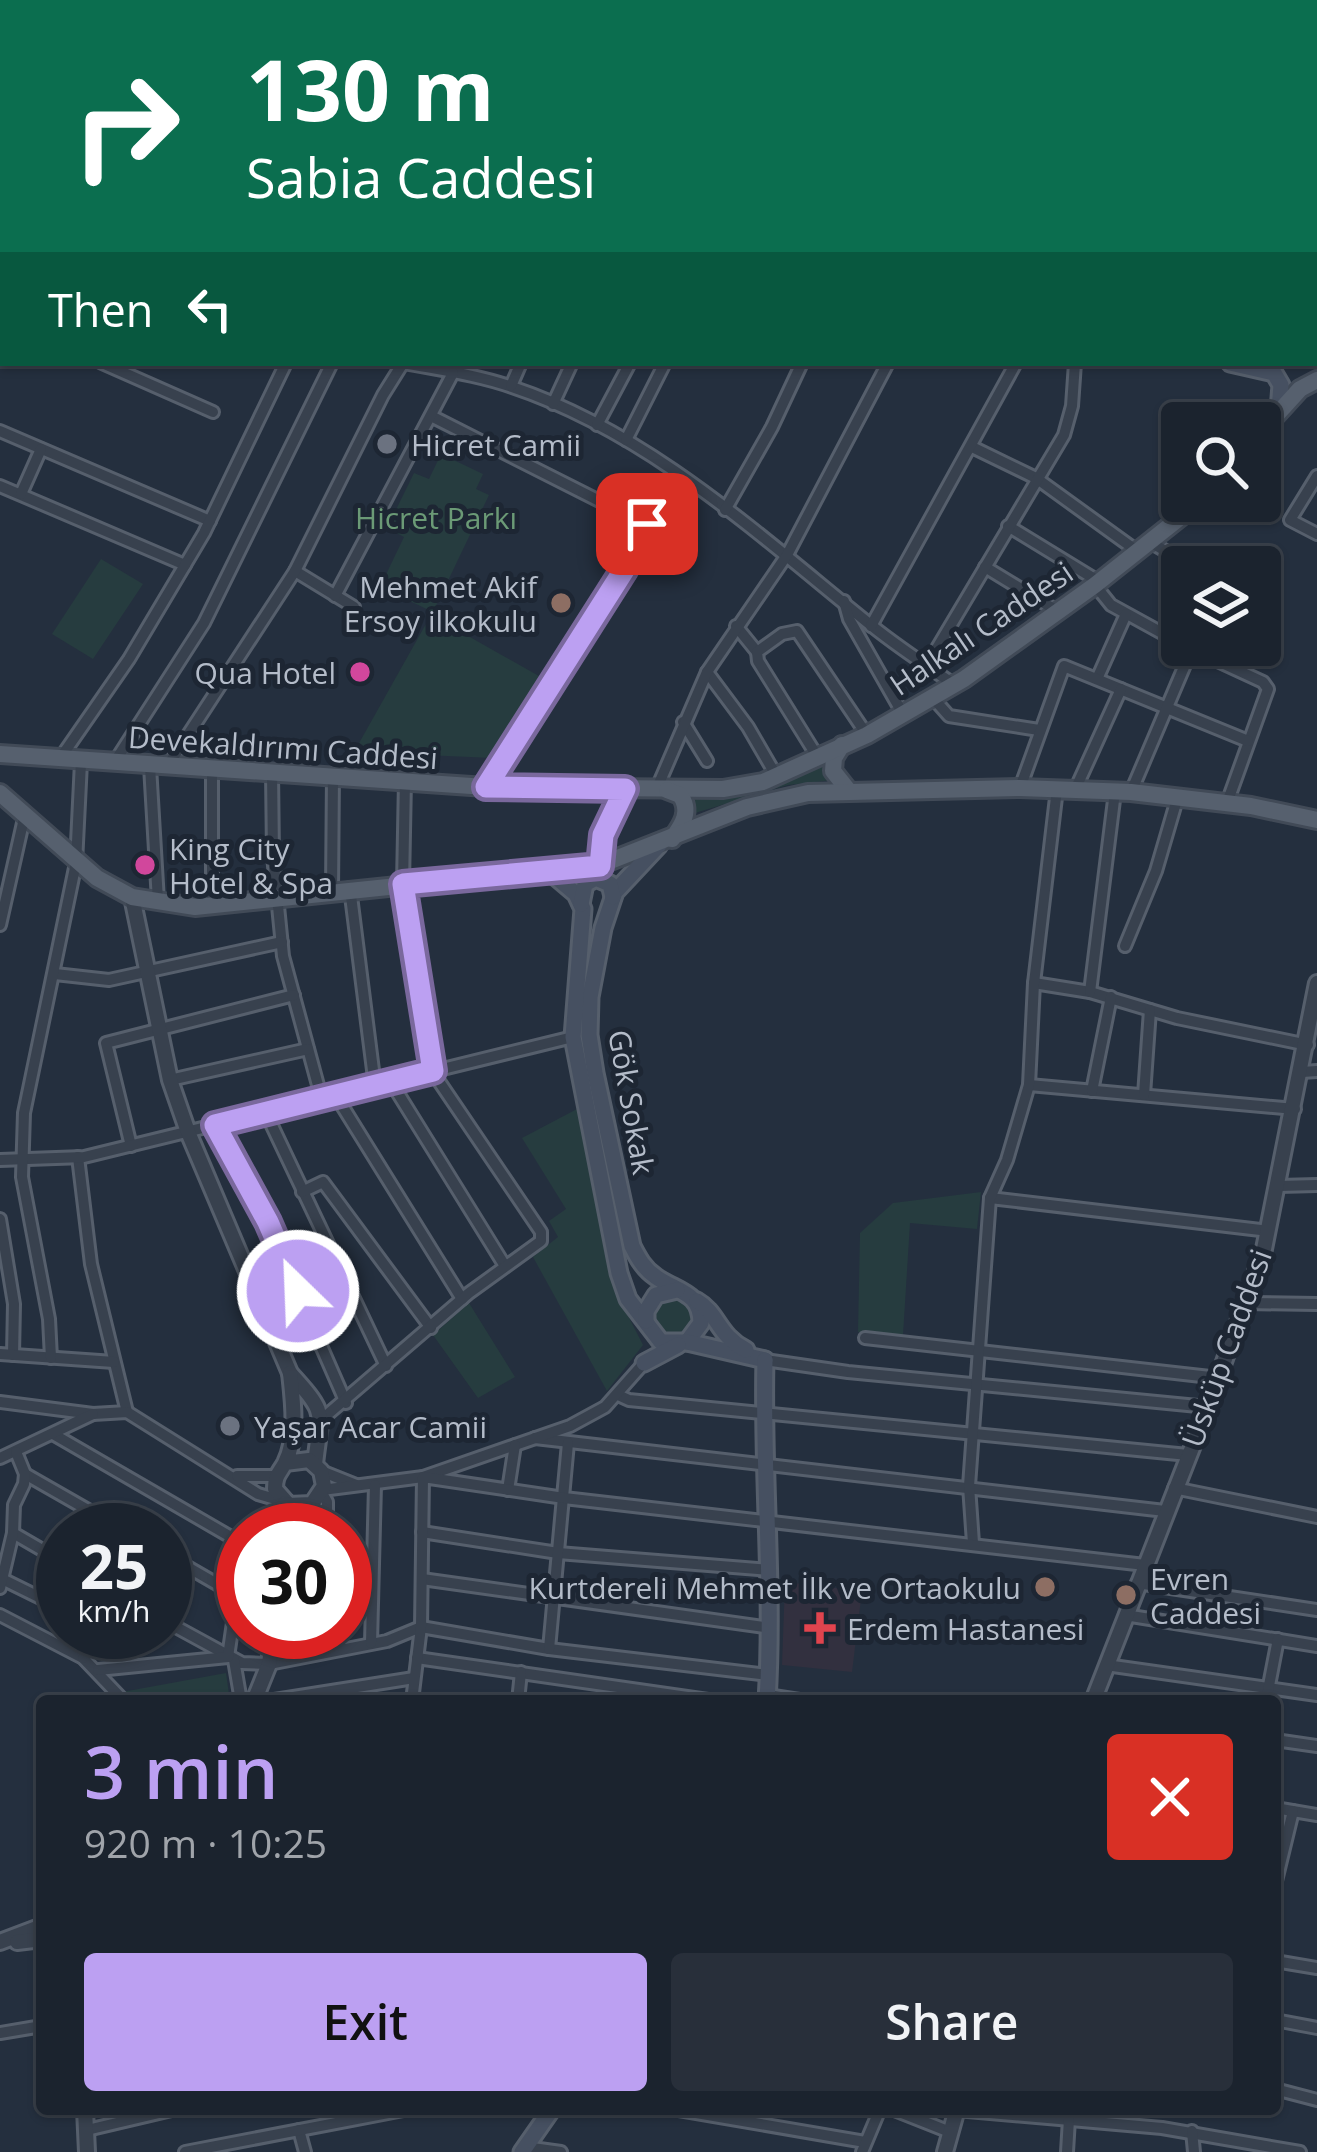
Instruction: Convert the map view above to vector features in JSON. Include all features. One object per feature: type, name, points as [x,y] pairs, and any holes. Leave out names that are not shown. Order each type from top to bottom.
[{"type":"main road","points":[[1242,366],[1274,374],[1281,385],[1280,402]]},
{"type":"main road","points":[[1281,408],[1317,380]]},
{"type":"main road","name":"Halkalı Caddesi","points":[[777,777],[867,735],[955,685],[1175,522]]},
{"type":"main road","points":[[843,745],[832,771],[848,790]]},
{"type":"main road","name":"Devekaldırımı Caddesi","points":[[0,754],[486,787],[723,790],[777,777]]},
{"type":"main road","points":[[659,788],[680,795],[686,806],[684,820],[665,842]]},
{"type":"main road","points":[[0,794],[76,863],[133,897],[194,907],[600,866],[747,807],[789,795],[848,790],[1123,792],[1227,802],[1317,820]]},
{"type":"main road","name":"Gök Sokak","points":[[647,1325],[628,1299],[619,1273],[589,1035],[590,997],[613,897],[634,868],[665,842]]},
{"type":"main road","points":[[550,872],[581,904]]},
{"type":"main road","points":[[581,904],[585,884],[596,878],[610,884],[613,897]]},
{"type":"main road","name":"Gök Sokak","points":[[581,904],[584,930],[573,1037],[632,1246],[655,1276],[710,1310],[719,1330],[764,1360]]},
{"type":"main road","points":[[672,1289],[689,1295],[701,1323],[683,1343],[644,1363],[650,1352],[650,1303],[672,1289]]},
{"type":"main road","points":[[647,1325],[661,1342],[764,1360],[771,1628],[767,1695]]},
{"type":"main road","points":[[524,2150],[548,2115]]},
{"type":"street","points":[[109,366],[213,412]]},
{"type":"street","points":[[59,760],[129,659],[185,565],[285,366]]},
{"type":"street","points":[[114,763],[204,623],[331,366]]},
{"type":"street","points":[[158,901],[159,767],[296,572],[383,395],[402,366]]},
{"type":"street","points":[[431,366],[511,386],[626,440],[681,476],[787,555],[871,626],[955,685]]},
{"type":"street","points":[[511,386],[520,366]]},
{"type":"street","points":[[553,404],[571,366]]},
{"type":"street","points":[[597,424],[628,366]]},
{"type":"street","points":[[626,440],[663,366]]},
{"type":"street","points":[[725,510],[800,366]]},
{"type":"street","points":[[659,788],[707,672],[787,555],[886,366]]},
{"type":"street","points":[[871,626],[1014,366]]},
{"type":"street","points":[[927,665],[1064,435],[1075,366]]},
{"type":"street","points":[[335,596],[431,416],[462,371]]},
{"type":"street","points":[[431,416],[647,524]]},
{"type":"street","points":[[0,431],[209,521]]},
{"type":"street","points":[[972,447],[1036,478],[1161,553]]},
{"type":"street","points":[[21,494],[41,449]]},
{"type":"street","points":[[486,787],[681,476]]},
{"type":"street","points":[[1317,476],[1290,520],[1317,534]]},
{"type":"street","points":[[0,486],[185,565]]},
{"type":"street","points":[[1009,526],[1097,583],[1111,604],[1161,632]]},
{"type":"street","points":[[985,567],[1057,611]]},
{"type":"street","points":[[296,572],[354,607]]},
{"type":"street","points":[[844,601],[849,619],[903,714]]},
{"type":"street","points":[[1097,679],[1126,614]]},
{"type":"street","points":[[736,626],[757,652],[758,661],[817,756]]},
{"type":"street","points":[[757,652],[782,634],[797,631],[867,735]]},
{"type":"street","points":[[1020,788],[1064,666],[1249,741]]},
{"type":"street","points":[[1090,992],[1123,792],[1168,708],[1181,666]]},
{"type":"street","points":[[1227,802],[1268,689],[1229,666]]},
{"type":"street","points":[[707,672],[748,727],[777,777]]},
{"type":"street","points":[[973,1544],[969,1486],[990,1198],[1007,1160],[1029,1085],[1034,983],[1066,789],[1121,689]]},
{"type":"street","points":[[933,698],[949,716],[1039,730]]},
{"type":"street","points":[[683,722],[707,761]]},
{"type":"street","points":[[51,1358],[23,1160],[24,1113],[76,863],[81,762]]},
{"type":"street","points":[[212,770],[212,905]]},
{"type":"street","points":[[272,771],[282,942],[322,1100]]},
{"type":"street","points":[[333,775],[341,889],[375,1086]]},
{"type":"street","points":[[321,1420],[462,1299],[542,1241],[541,1232],[433,1071],[403,884],[405,780]]},
{"type":"street","points":[[600,866],[603,835],[625,789]]},
{"type":"street","points":[[1125,946],[1156,871],[1178,796]]},
{"type":"street","points":[[0,925],[25,814]]},
{"type":"street","points":[[133,897],[170,1080],[290,1373],[293,1420],[285,1462],[275,1476],[275,1490],[287,1503]]},
{"type":"street","points":[[55,974],[109,980],[282,942]]},
{"type":"street","points":[[1034,983],[1308,1045]]},
{"type":"street","name":"Üsküp Caddesi","points":[[1095,1695],[1219,1378],[1268,1231],[1295,1109],[1310,1071],[1308,1045],[1317,983]]},
{"type":"street","points":[[131,1146],[106,1043],[294,995]]},
{"type":"street","points":[[1092,1091],[1111,997]]},
{"type":"street","points":[[1144,1095],[1150,1010]]},
{"type":"street","points":[[0,1160],[78,1157],[131,1146],[573,1037]]},
{"type":"street","points":[[170,1080],[308,1048]]},
{"type":"street","points":[[391,1082],[506,1266]]},
{"type":"street","points":[[1029,1085],[1295,1109]]},
{"type":"street","points":[[336,1096],[462,1299]]},
{"type":"street","points":[[266,1113],[386,1366]]},
{"type":"street","points":[[215,1125],[268,1222],[346,1403]]},
{"type":"street","points":[[78,1157],[91,1264],[127,1412]]},
{"type":"street","points":[[302,1192],[323,1182],[431,1328]]},
{"type":"street","points":[[1279,1186],[1317,1185]]},
{"type":"street","points":[[990,1198],[1268,1231]]},
{"type":"street","points":[[0,1221],[14,1304],[6,1354],[114,1362]]},
{"type":"street","points":[[0,1303],[14,1304]]},
{"type":"street","points":[[1245,1303],[1317,1304]]},
{"type":"street","points":[[865,1338],[1219,1378]]},
{"type":"street","points":[[764,1360],[1208,1407]]},
{"type":"street","points":[[313,1503],[322,1491],[422,1477],[570,1426],[618,1395],[644,1363]]},
{"type":"street","points":[[290,1373],[318,1403],[318,1468],[326,1503]]},
{"type":"street","points":[[618,1395],[628,1400],[1188,1455]]},
{"type":"street","points":[[0,1402],[93,1414],[127,1412],[258,1494],[285,1503]]},
{"type":"street","points":[[318,1403],[346,1403]]},
{"type":"street","points":[[0,1458],[93,1414]]},
{"type":"street","points":[[53,1434],[216,1528]]},
{"type":"street","points":[[535,1438],[1166,1511]]},
{"type":"street","points":[[549,1649],[568,1443]]},
{"type":"street","points":[[508,1490],[515,1445]]},
{"type":"street","points":[[16,1452],[25,1474],[76,1503]]},
{"type":"street","points":[[285,1462],[301,1458],[359,1486]]},
{"type":"street","points":[[25,1474],[14,1505],[13,1533],[2,1574],[36,1594]]},
{"type":"street","points":[[228,1474],[249,1479],[275,1476]]},
{"type":"street","points":[[422,1477],[564,1498],[1145,1565]]},
{"type":"street","points":[[413,1695],[421,1627],[422,1477]]},
{"type":"street","points":[[372,1590],[374,1485]]},
{"type":"street","points":[[1174,1488],[1317,1516]]},
{"type":"street","points":[[0,1510],[14,1505]]},
{"type":"street","points":[[422,1532],[559,1552],[769,1570]]},
{"type":"street","points":[[13,1533],[36,1546]]},
{"type":"street","points":[[422,1580],[771,1628]]},
{"type":"street","points":[[1137,1583],[1317,1610]]},
{"type":"street","points":[[0,1615],[36,1634]]},
{"type":"street","points":[[1125,1615],[1317,1646]]},
{"type":"street","points":[[372,1643],[421,1627],[549,1649],[769,1676]]},
{"type":"street","points":[[1267,1695],[1278,1640]]},
{"type":"street","points":[[417,1658],[675,1695]]},
{"type":"street","points":[[84,1659],[119,1695]]},
{"type":"street","points":[[98,1670],[220,1659]]},
{"type":"street","points":[[231,1659],[240,1695]]},
{"type":"street","points":[[237,1659],[269,1664],[293,1659]]},
{"type":"street","points":[[256,1695],[270,1659]]},
{"type":"street","points":[[1106,1665],[1317,1695]]},
{"type":"street","points":[[519,1695],[521,1672]]},
{"type":"street","points":[[306,1695],[414,1678]]},
{"type":"street","points":[[1281,1741],[1317,1746]]},
{"type":"street","points":[[1281,1809],[1317,1815]]},
{"type":"street","points":[[1281,1853],[1293,1811]]},
{"type":"street","points":[[0,1943],[36,1928]]},
{"type":"street","points":[[0,1943],[36,1940]]},
{"type":"street","points":[[1281,1961],[1317,1968]]},
{"type":"street","points":[[1281,2021],[1317,2029]]},
{"type":"street","points":[[0,2033],[36,2027]]},
{"type":"street","points":[[1281,2090],[1317,2099]]},
{"type":"street","points":[[86,2115],[87,2152]]},
{"type":"street","points":[[87,2130],[151,2115]]},
{"type":"street","points":[[185,2152],[378,2115]]},
{"type":"street","points":[[703,2115],[863,2147],[877,2115]]},
{"type":"street","points":[[907,2115],[950,2132]]},
{"type":"street","points":[[945,2152],[955,2115]]},
{"type":"street","points":[[1024,2115],[1192,2131],[1300,2152]]},
{"type":"street","points":[[1067,2152],[1069,2119]]},
{"type":"street","points":[[299,2130],[305,2152]]},
{"type":"street","points":[[1192,2131],[1194,2152]]},
{"type":"street","points":[[524,2150],[561,2152]]},
{"type":"shaded area","name":"Erdem Hastanesi","points":[[785,1582],[862,1591],[852,1672],[782,1665]]},
{"type":"green space","name":"Hicret Parkı","points":[[441,454],[483,474],[476,489],[489,495],[433,612],[380,587],[404,537],[387,528],[414,473],[429,479]]},
{"type":"green space","points":[[101,559],[143,584],[93,659],[52,634]]},
{"type":"green space","points":[[431,615],[546,680],[493,758],[354,752]]},
{"type":"green space","points":[[825,759],[833,780],[788,785],[695,813],[692,796],[761,787]]},
{"type":"green space","points":[[577,1109],[620,1300],[643,1345],[607,1391],[533,1257],[558,1237],[549,1221],[566,1209],[522,1138]]},
{"type":"green space","points":[[981,1192],[977,1229],[910,1223],[903,1335],[858,1332],[860,1233],[893,1203]]},
{"type":"green space","points":[[673,1296],[686,1302],[692,1315],[686,1328],[673,1334],[660,1328],[654,1315],[660,1302]]},
{"type":"green space","points":[[469,1303],[515,1377],[478,1398],[433,1335]]},
{"type":"green space","points":[[226,1673],[229,1695],[125,1695],[122,1692]]},
{"type":"place","name":"Hicret Camii","points":[[387,444]]},
{"type":"place","name":"Mehmet Akif Ersoy ilkokulu","points":[[561,603]]},
{"type":"place","name":"Qua Hotel","points":[[360,672]]},
{"type":"place","name":"King City Hotel & Spa","points":[[145,865]]},
{"type":"place","name":"Yaşar Acar Camii","points":[[230,1426]]},
{"type":"place","name":"Kurtdereli Mehmet İlk ve Ortaokulu","points":[[1045,1587]]},
{"type":"place","name":"Evren Caddesi","points":[[1126,1595]]},
{"type":"place","name":"Erdem Hastanesi","points":[[820,1628]]},
{"type":"route","points":[[298,1291],[268,1222],[215,1125],[433,1071],[403,884],[600,866],[603,835],[625,789],[486,787],[624,570],[647,524]]}]
